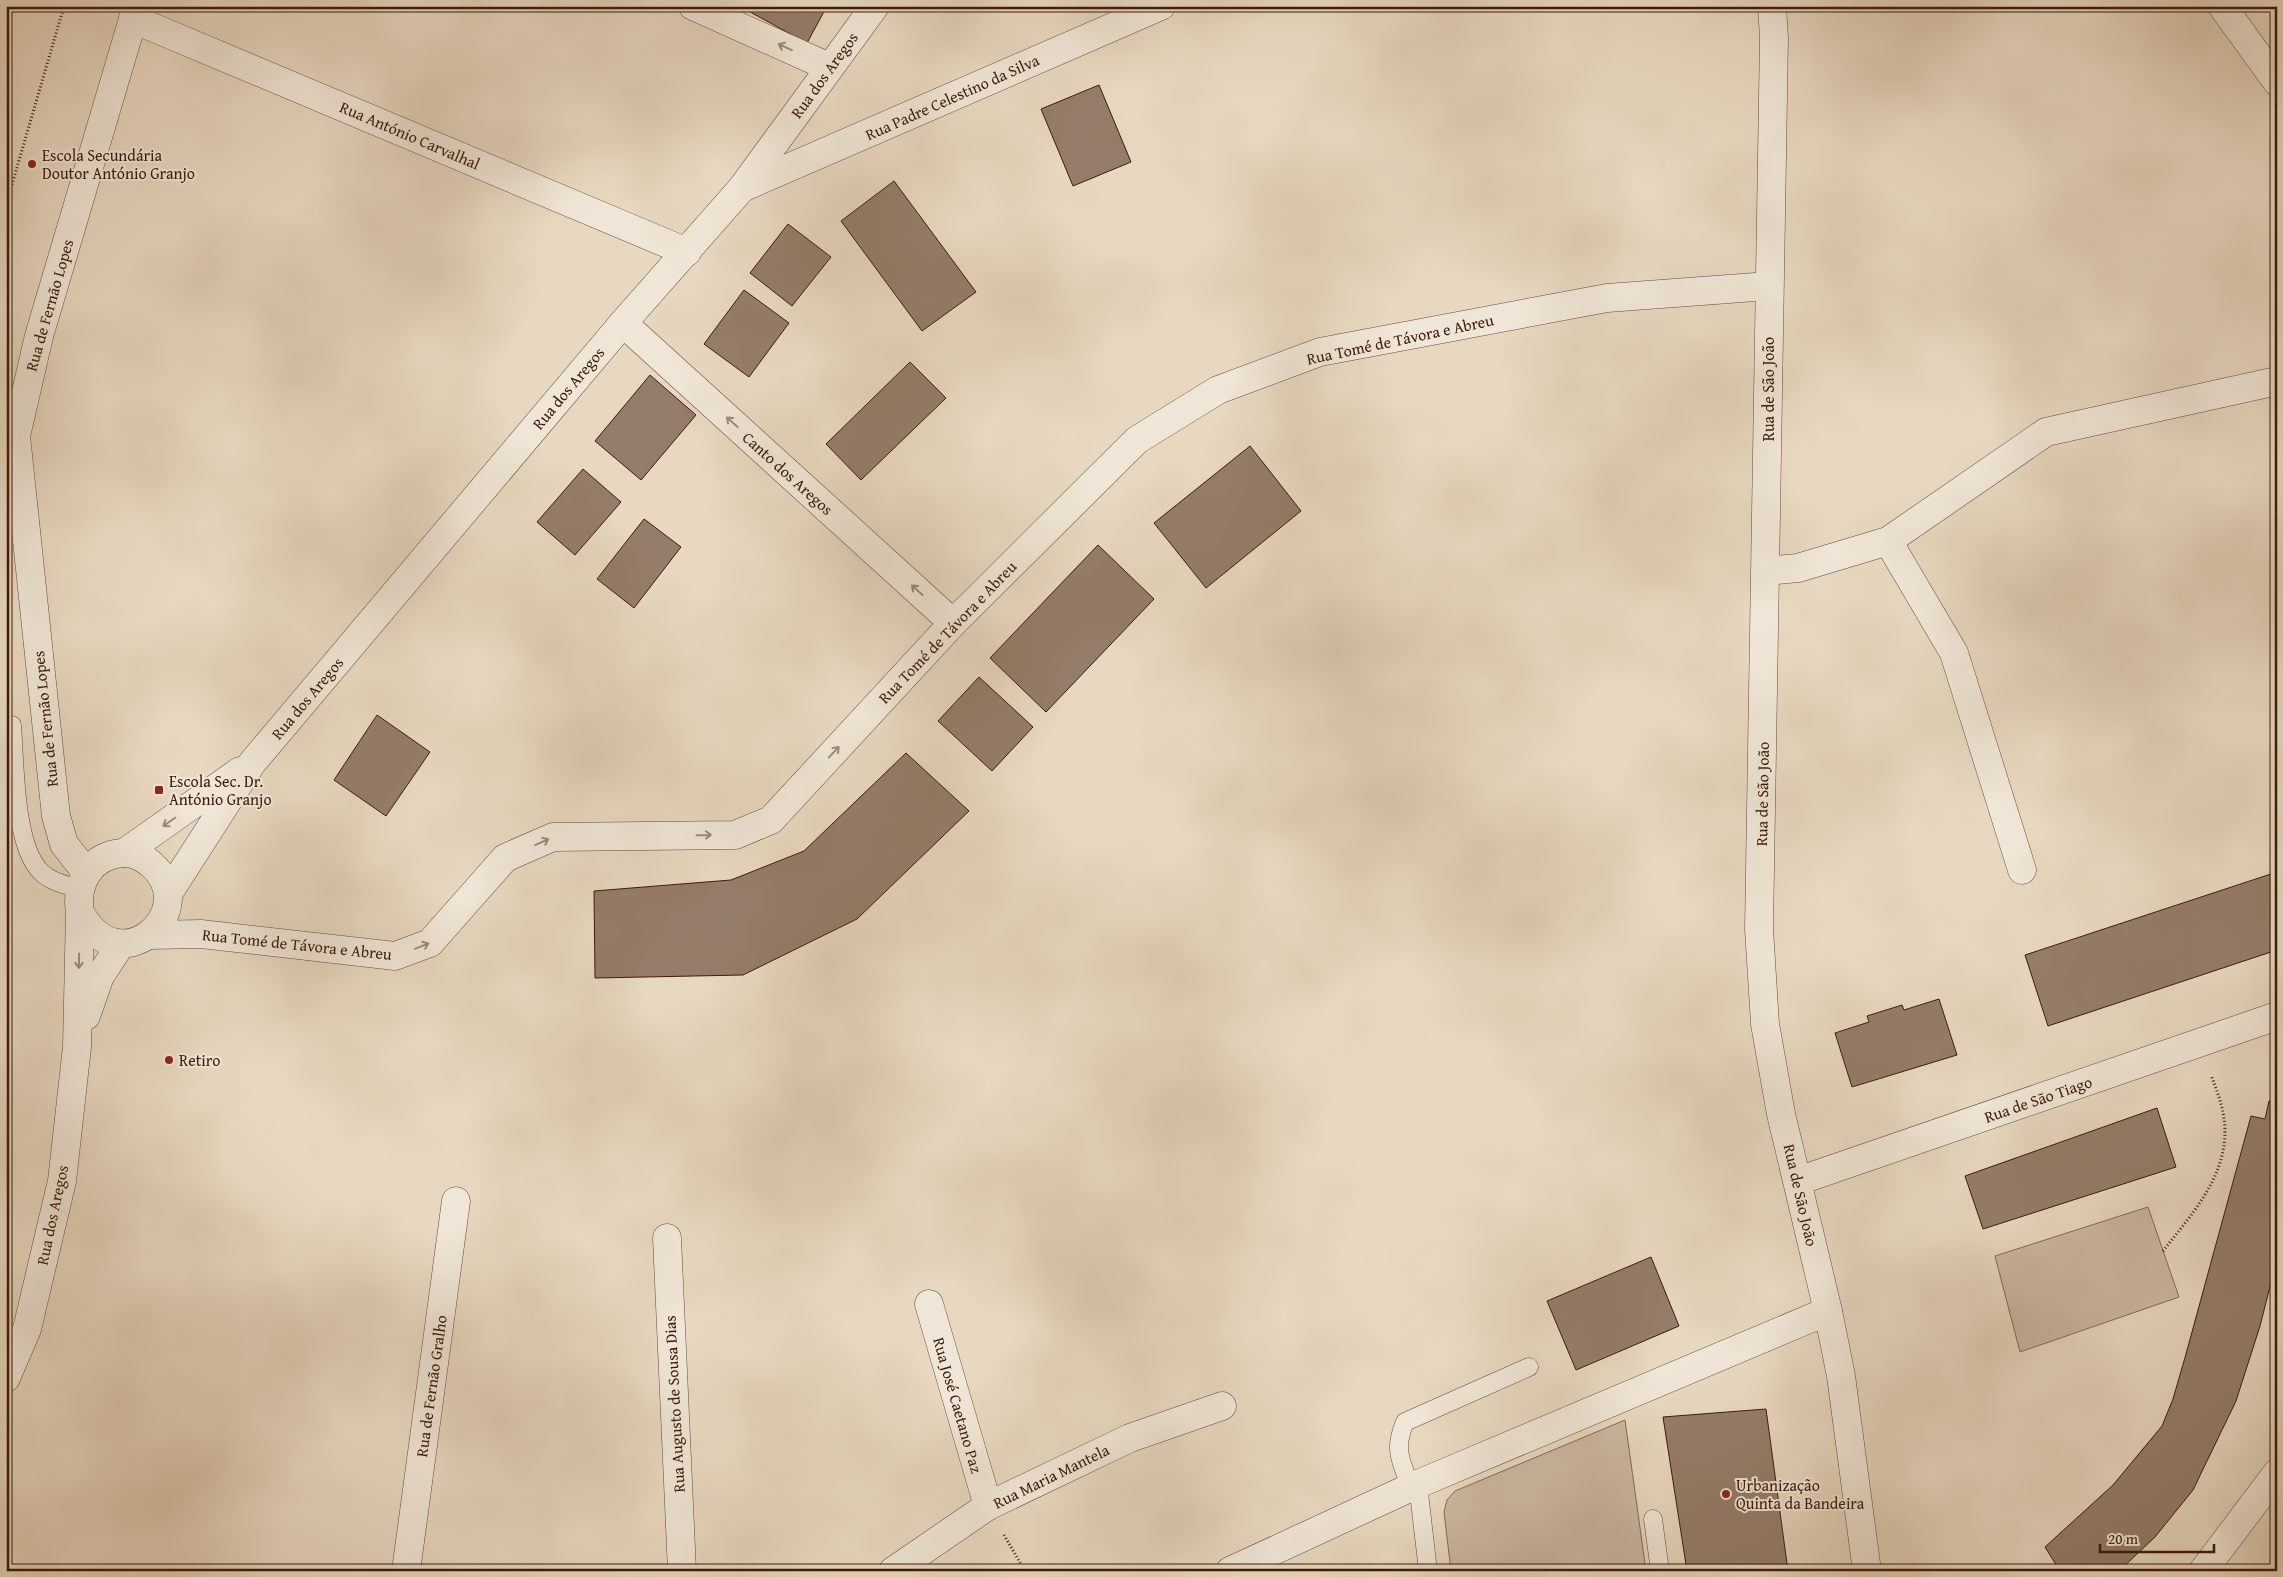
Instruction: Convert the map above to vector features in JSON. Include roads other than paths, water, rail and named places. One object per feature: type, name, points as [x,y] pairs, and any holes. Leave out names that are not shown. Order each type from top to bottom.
[{"type":"street","points":[[693,6],[829,67]]},
{"type":"street","name":"Rua dos Aregos","points":[[252,763],[623,323],[688,252],[742,188],[875,6]]},
{"type":"street","name":"Rua Padre Celestino da Silva","points":[[742,188],[1161,6]]},
{"type":"street","name":"Rua de São João","points":[[1772,6],[1774,38],[1759,929],[1765,1024],[1781,1114],[1828,1311],[1841,1376],[1867,1571]]},
{"type":"street","points":[[2222,6],[2277,82]]},
{"type":"street","name":"Rua António Carvalhal","points":[[136,12],[688,252]]},
{"type":"street","name":"Rua de Fernão Lopes","points":[[82,891],[64,844],[56,816],[16,436],[39,336],[136,12]]},
{"type":"street","name":"Rua Tomé de Távora e Abreu","points":[[149,935],[201,934],[395,956],[430,943],[505,858],[552,837],[734,835],[770,820],[953,622],[1137,440],[1218,390],[1320,352],[1339,348],[1607,298],[1769,286]]},
{"type":"street","name":"Canto dos Aregos","points":[[623,323],[953,622]]},
{"type":"street","points":[[1766,571],[1798,568],[1888,540],[2046,432],[2277,381]]},
{"type":"street","points":[[1888,540],[1954,653],[2022,870]]},
{"type":"street","points":[[124,853],[252,763]]},
{"type":"street","points":[[82,891],[86,924],[96,934],[107,941],[121,944],[135,942],[149,935],[164,918],[168,894],[252,763]]},
{"type":"street","points":[[77,1047],[82,891],[97,862],[110,855],[124,853],[137,855],[149,861],[158,870],[165,882],[168,894]]},
{"type":"street","points":[[77,1047],[100,976],[121,944]]},
{"type":"street","name":"Rua de São Tiago","points":[[1798,1181],[2201,1044],[2277,1016]]},
{"type":"street","name":"Rua dos Aregos","points":[[6,1378],[26,1329],[62,1181],[77,1047]]},
{"type":"street","name":"Rua de Fernão Gralho","points":[[406,1571],[456,1201]]},
{"type":"street","name":"Rua Augusto de Sousa Dias","points":[[667,1238],[682,1571]]},
{"type":"street","name":"Rua José Caetano Paz","points":[[929,1304],[988,1506]]},
{"type":"street","points":[[1230,1571],[1414,1486],[1828,1311]]},
{"type":"street","name":"Rua Maria Mantela","points":[[893,1571],[988,1506],[1130,1438],[1222,1406]]},
{"type":"street","points":[[2203,1571],[2277,1472]]},
{"type":"lane","points":[[6,726],[12,725],[20,818],[27,851],[34,864],[42,873],[52,880],[82,891]]},
{"type":"lane","points":[[1428,1571],[1414,1486],[1399,1456],[1398,1438],[1404,1422],[1529,1367]]},
{"type":"lane","points":[[1653,1519],[1660,1571]]},
{"type":"place","name":"Escola Secundária Doutor António Granjo","points":[[32,164]]},
{"type":"place","name":"Escola Sec. Dr. António Granjo","points":[[159,790]]},
{"type":"place","name":"Retiro","points":[[169,1060]]},
{"type":"place","name":"Urbanização Quinta da Bandeira","points":[[1726,1494]]}]
